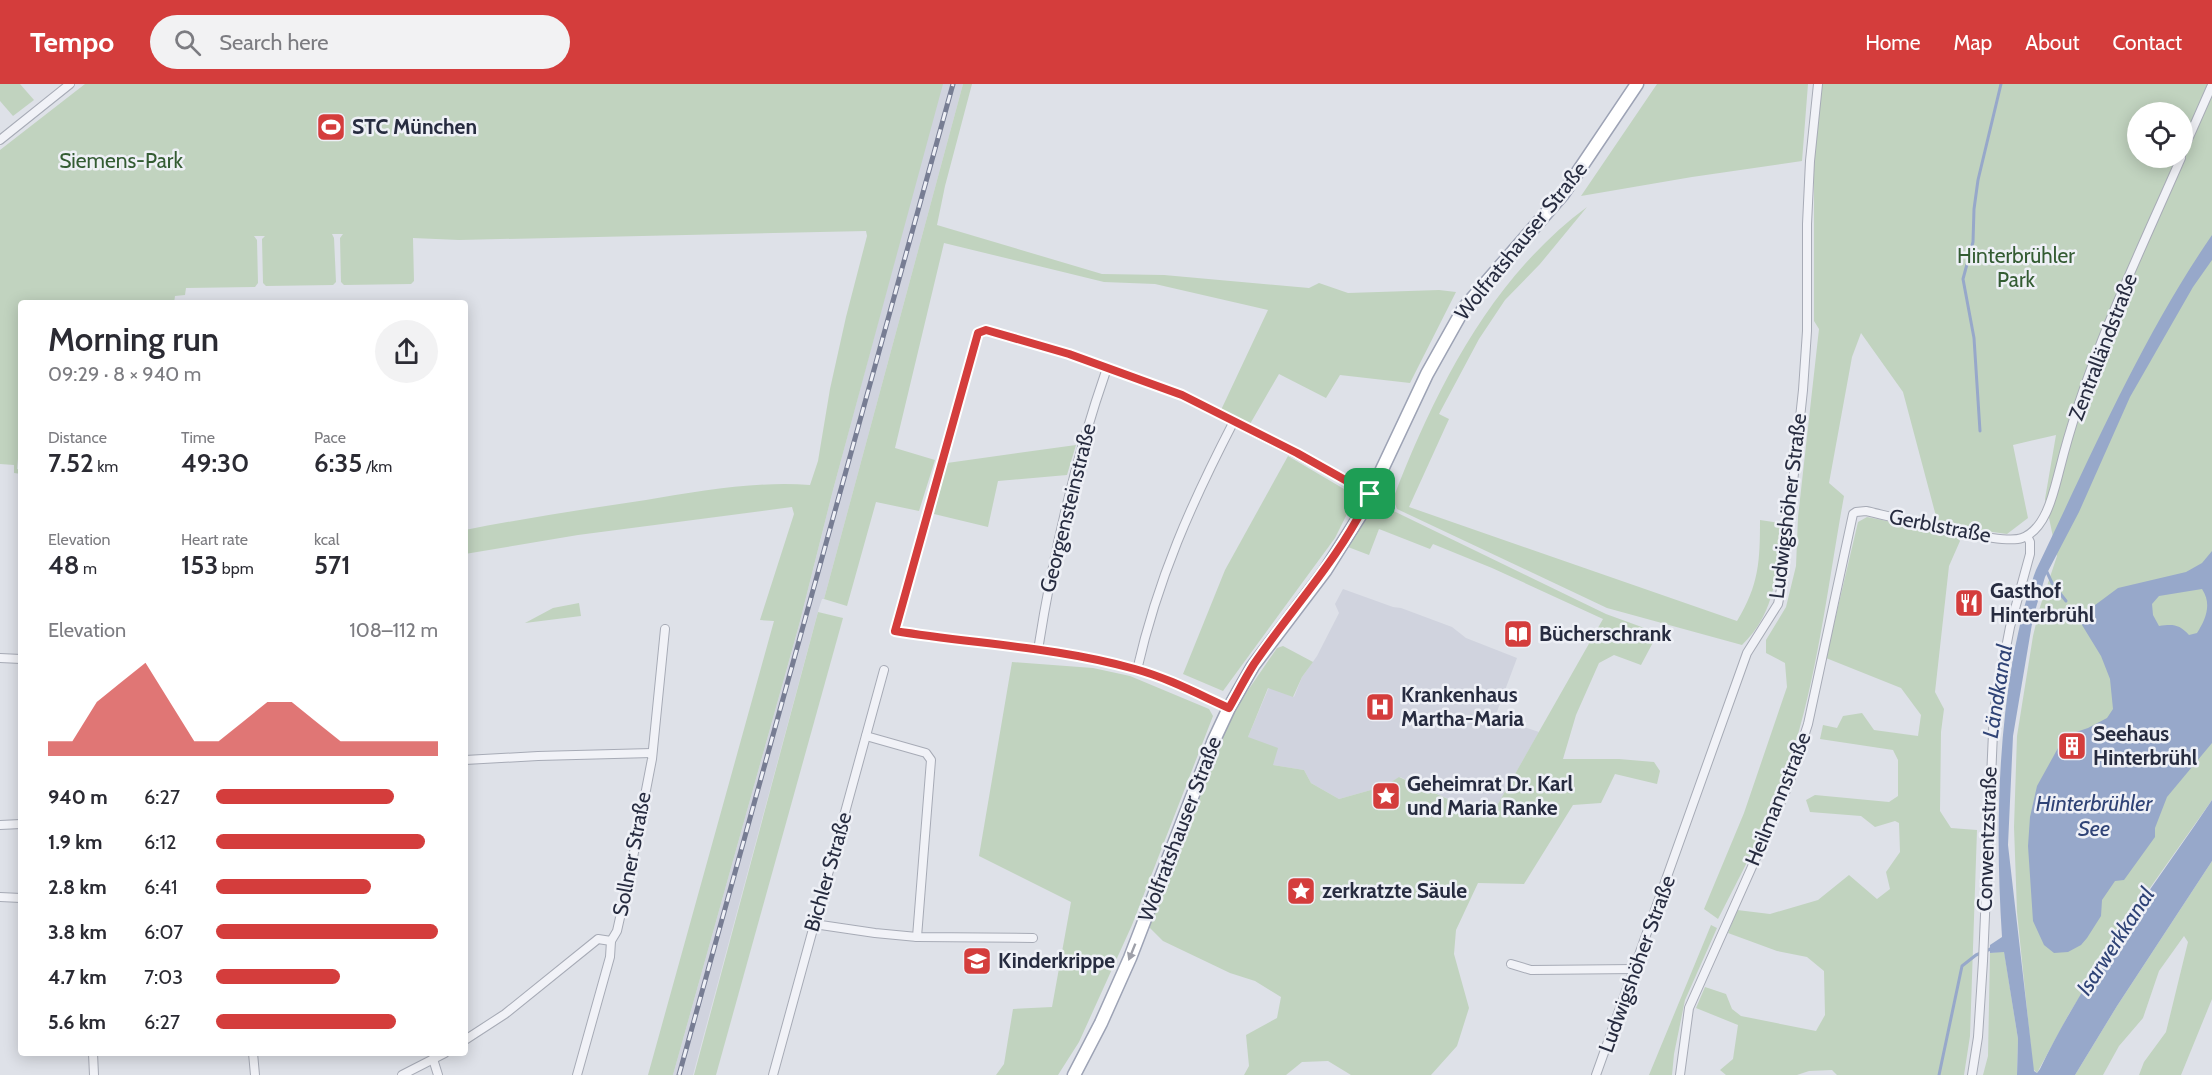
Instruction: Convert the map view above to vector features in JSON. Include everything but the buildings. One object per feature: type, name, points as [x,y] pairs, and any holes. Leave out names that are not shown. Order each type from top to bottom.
[{"type":"main road","name":"Wolfratshauser Straße","points":[[1074,1075],[1101,1023],[1130,958],[1214,740],[1229,708],[1253,666],[1326,571],[1361,514],[1427,374],[1464,308],[1563,194],[1637,84]]},
{"type":"street","points":[[0,140],[70,84]]},
{"type":"street","name":"Ludwigshöher Straße","points":[[1596,1075],[1636,969],[1747,653],[1778,604],[1803,390],[1807,332],[1806,240],[1818,84]]},
{"type":"street","points":[[2193,128],[2212,85]]},
{"type":"street","name":"Zentralländstraße","points":[[2027,536],[2038,526],[2050,500],[2088,377],[2177,168]]},
{"type":"street","points":[[1229,708],[1137,670],[1085,657],[895,631],[978,333],[986,330],[1069,354],[1182,395],[1370,494]]},
{"type":"street","name":"Georgensteinstraße","points":[[1038,650],[1054,554],[1069,492],[1107,368]]},
{"type":"street","points":[[1137,670],[1155,602],[1177,538],[1234,421]]},
{"type":"street","name":"Gerblstraße","points":[[1853,514],[1866,511],[1959,532],[2010,539],[2027,536]]},
{"type":"street","name":"Heilmannstraße","points":[[1680,1075],[1689,1008],[1788,786],[1808,724],[1853,514]]},
{"type":"street","name":"Conwentzstraße","points":[[1972,1075],[1978,1037],[1983,961],[1993,722],[2010,627],[2030,554],[2030,542],[2027,536]]},
{"type":"street","name":"Sollner Straße","points":[[577,1075],[610,957],[611,941],[617,931],[630,873],[652,753],[665,629]]},
{"type":"street","points":[[0,658],[18,659]]},
{"type":"street","name":"Bichler Straße","points":[[772,1075],[884,670]]},
{"type":"street","points":[[866,736],[926,753],[931,760],[917,937]]},
{"type":"street","points":[[468,760],[652,753]]},
{"type":"street","points":[[0,825],[18,824]]},
{"type":"street","points":[[0,897],[18,898]]},
{"type":"street","points":[[814,924],[917,937],[1033,938]]},
{"type":"street","points":[[468,1038],[505,1014],[598,939],[611,941]]},
{"type":"street","points":[[1511,964],[1531,970],[1636,969]]},
{"type":"street","points":[[93,1056],[94,1075]]},
{"type":"street","points":[[252,1056],[255,1075]]},
{"type":"street","points":[[402,1075],[438,1056]]},
{"type":"street","points":[[433,1059],[438,1075]]},
{"type":"shaded area","points":[[942,84],[963,84],[824,599],[819,608],[693,1075],[673,1075],[799,625]]},
{"type":"shaded area","name":"Krankenhaus Martha-Maria","points":[[1343,589],[1452,627],[1466,638],[1517,658],[1495,717],[1539,732],[1490,818],[1400,777],[1385,786],[1339,799],[1311,783],[1304,770],[1273,765],[1248,737],[1269,687],[1294,697],[1302,677],[1317,656],[1339,613],[1335,604]]},
{"type":"green space","points":[[0,84],[20,84],[34,100],[13,116],[0,101]]},
{"type":"green space","name":"Siemens-Park","points":[[85,84],[943,84],[833,490],[799,625],[673,1075],[648,1075],[774,621],[760,620],[794,514],[792,507],[578,535],[468,553],[468,529],[707,490],[769,484],[810,485],[818,461],[830,389],[867,236],[866,231],[459,240],[413,238],[414,281],[411,284],[344,285],[341,282],[340,238],[343,234],[332,234],[336,282],[333,285],[266,286],[263,283],[262,239],[265,236],[254,236],[257,240],[258,283],[255,287],[186,288],[185,295],[175,296],[174,300],[18,300],[18,474],[14,473],[14,465],[0,464],[0,150]]},
{"type":"green space","points":[[963,84],[972,84],[937,225],[1102,274],[1164,275],[1309,288],[1319,283],[1348,293],[1439,290],[1456,292],[1410,383],[1340,375],[1326,398],[1279,374],[1250,424],[1221,410],[1268,310],[1155,284],[1104,282],[944,243],[895,448],[935,460],[919,511],[876,502],[847,606],[824,599]]},
{"type":"green space","points":[[1657,84],[1808,84],[1802,161],[1581,196]]},
{"type":"green space","name":"Hinterbrühler Park","points":[[1822,84],[2212,84],[2212,800],[2133,912],[2069,1014],[2037,1073],[2033,1069],[2017,912],[2014,827],[2017,736],[2033,636],[2057,556],[2045,499],[2056,435],[2013,445],[2028,518],[2007,534],[1971,529],[1937,520],[1903,392],[1861,333],[1852,357],[1829,483],[1844,496],[1822,629],[1800,729],[1775,801],[1718,919],[1704,909],[1744,813],[1787,687],[1785,663],[1766,653],[1766,640],[1786,607],[1796,566],[1798,517],[1819,329],[1814,321],[1814,162]]},
{"type":"green space","points":[[1587,207],[1540,264],[1505,300],[1479,339],[1439,414],[1449,419],[1409,507],[1737,621],[1750,596],[1757,572],[1760,520],[1780,523],[1777,572],[1769,604],[1762,619],[1742,645],[1607,608],[1397,509],[1393,499],[1428,417],[1470,339],[1522,267],[1553,235]]},
{"type":"green space","points":[[1076,445],[1067,475],[998,481],[988,527],[934,514],[947,463]]},
{"type":"green space","points":[[1288,456],[1356,496],[1335,538],[1223,691],[1183,674],[1225,570]]},
{"type":"green space","points":[[1373,501],[1606,614],[1658,633],[1641,665],[1614,655],[1599,663],[1576,715],[1563,759],[1619,759],[1654,762],[1660,771],[1657,784],[1615,774],[1601,803],[1573,805],[1524,884],[1478,883],[1456,930],[1454,954],[1469,1008],[1457,1046],[1431,1075],[1351,1075],[1328,1061],[1302,1062],[1286,1075],[1244,1075],[1249,1066],[1246,1035],[1277,1018],[1281,997],[1255,981],[1230,973],[1163,941],[1149,927],[1231,715],[1277,648],[1283,646],[1313,662],[1302,677],[1293,697],[1268,688],[1248,737],[1278,748],[1273,765],[1304,770],[1311,783],[1339,799],[1385,786],[1399,777],[1490,818],[1603,619],[1492,568],[1433,544],[1430,549],[1379,529],[1369,555],[1348,547]]},
{"type":"green space","points":[[1867,517],[1956,535],[1960,541],[1949,566],[1935,692],[1944,709],[1941,732],[1940,811],[1951,828],[1977,830],[1970,1036],[1964,1075],[1837,1075],[1832,1070],[1809,1071],[1797,1075],[1726,1075],[1720,1070],[1733,1059],[1738,1025],[1696,1008],[1705,987],[1726,994],[1732,1009],[1741,1016],[1816,1031],[1825,1015],[1824,971],[1807,957],[1777,951],[1728,933],[1737,910],[1770,914],[1818,900],[1849,875],[1877,899],[1890,889],[1886,872],[1900,852],[1899,823],[1895,821],[1875,827],[1861,816],[1810,812],[1806,800],[1815,795],[1889,802],[1898,796],[1898,760],[1893,750],[1820,739],[1823,725],[1837,728],[1843,716],[1862,713],[1874,730],[1918,736],[1921,715],[1901,688],[1826,658],[1858,522]]},
{"type":"green space","points":[[579,603],[581,616],[525,623],[553,608]]},
{"type":"green space","points":[[818,612],[843,618],[716,1075],[694,1075]]},
{"type":"green space","points":[[1012,662],[1093,668],[1130,676],[1209,709],[1213,716],[1132,925],[1079,1042],[1058,1075],[996,1075],[1004,1064],[1013,1009],[1052,1007],[1071,902],[979,856]]},
{"type":"green space","points":[[2212,861],[2212,999],[2181,1075],[2139,1075],[2144,1062],[2166,1032],[2188,942],[2184,936],[2159,971],[2143,1018],[2119,1046],[2103,1075],[2075,1075],[2117,1006]]},
{"type":"green space","points":[[1711,925],[1717,928],[1685,1000],[1672,1075],[1649,1075]]},
{"type":"green space","points":[[2004,951],[2018,1039],[2017,1075],[1983,1075],[1988,1056],[1990,953]]},
{"type":"water","name":"Isarwerkkanal","points":[[2212,235],[2212,260],[2193,287],[2130,397],[2079,512],[2045,577],[2033,618],[2013,736],[2008,845],[2034,1071],[2037,1073],[2040,1069],[2058,1033],[2099,965],[2212,800],[2212,861],[2117,1006],[2075,1075],[2017,1075],[2018,1039],[2004,952],[1990,953],[1990,945],[2002,937],[1999,867],[2001,762],[2008,693],[2020,625],[2036,570],[2118,399],[2162,316]]},
{"type":"water","name":"Hinterbrühler See","points":[[2212,551],[2212,743],[2167,797],[2155,828],[2155,837],[2124,880],[2115,881],[2102,900],[2101,916],[2087,938],[2081,945],[2068,952],[2054,953],[2044,945],[2033,921],[2028,846],[2030,817],[2037,786],[2058,748],[2070,734],[2107,718],[2113,709],[2110,679],[2101,656],[2082,625],[2083,614],[2118,588],[2186,572],[2202,563]],"holes":[[[2202,589],[2207,611],[2197,633],[2189,635],[2176,626],[2159,626],[2153,615],[2152,604],[2159,596]]]},
{"type":"waterway","points":[[1980,431],[1974,338],[1963,279],[1973,242],[1978,180],[2001,84]]},
{"type":"waterway","points":[[2046,570],[2052,583],[2066,601]]},
{"type":"waterway","points":[[2074,608],[2083,614]]},
{"type":"waterway","points":[[1939,1075],[1962,966],[1976,955],[1993,948]]},
{"type":"railway","points":[[679,1075],[953,84]]},
{"type":"place","name":"STC München","points":[[331,127]]},
{"type":"place","name":"Gasthof Hinterbrühl","points":[[1969,603]]},
{"type":"place","name":"Bücherschrank","points":[[1518,634]]},
{"type":"place","name":"Krankenhaus Martha-Maria","points":[[1380,707]]},
{"type":"place","name":"Seehaus Hinterbrühl","points":[[2072,746]]},
{"type":"place","name":"Geheimrat Dr. Karl und Maria Ranke","points":[[1386,796]]},
{"type":"place","name":"zerkratzte Säule","points":[[1301,891]]},
{"type":"place","name":"Kinderkrippe","points":[[977,961]]},
{"type":"route","points":[[986,330],[1069,354],[1182,395],[1297,453],[1370,494],[1361,514],[1326,571],[1272,639],[1253,666],[1229,708],[1137,670],[1085,657],[895,631],[978,333],[986,330]]},
{"type":"water label","name":"Ländkanal","points":[[1997,691]]}]
